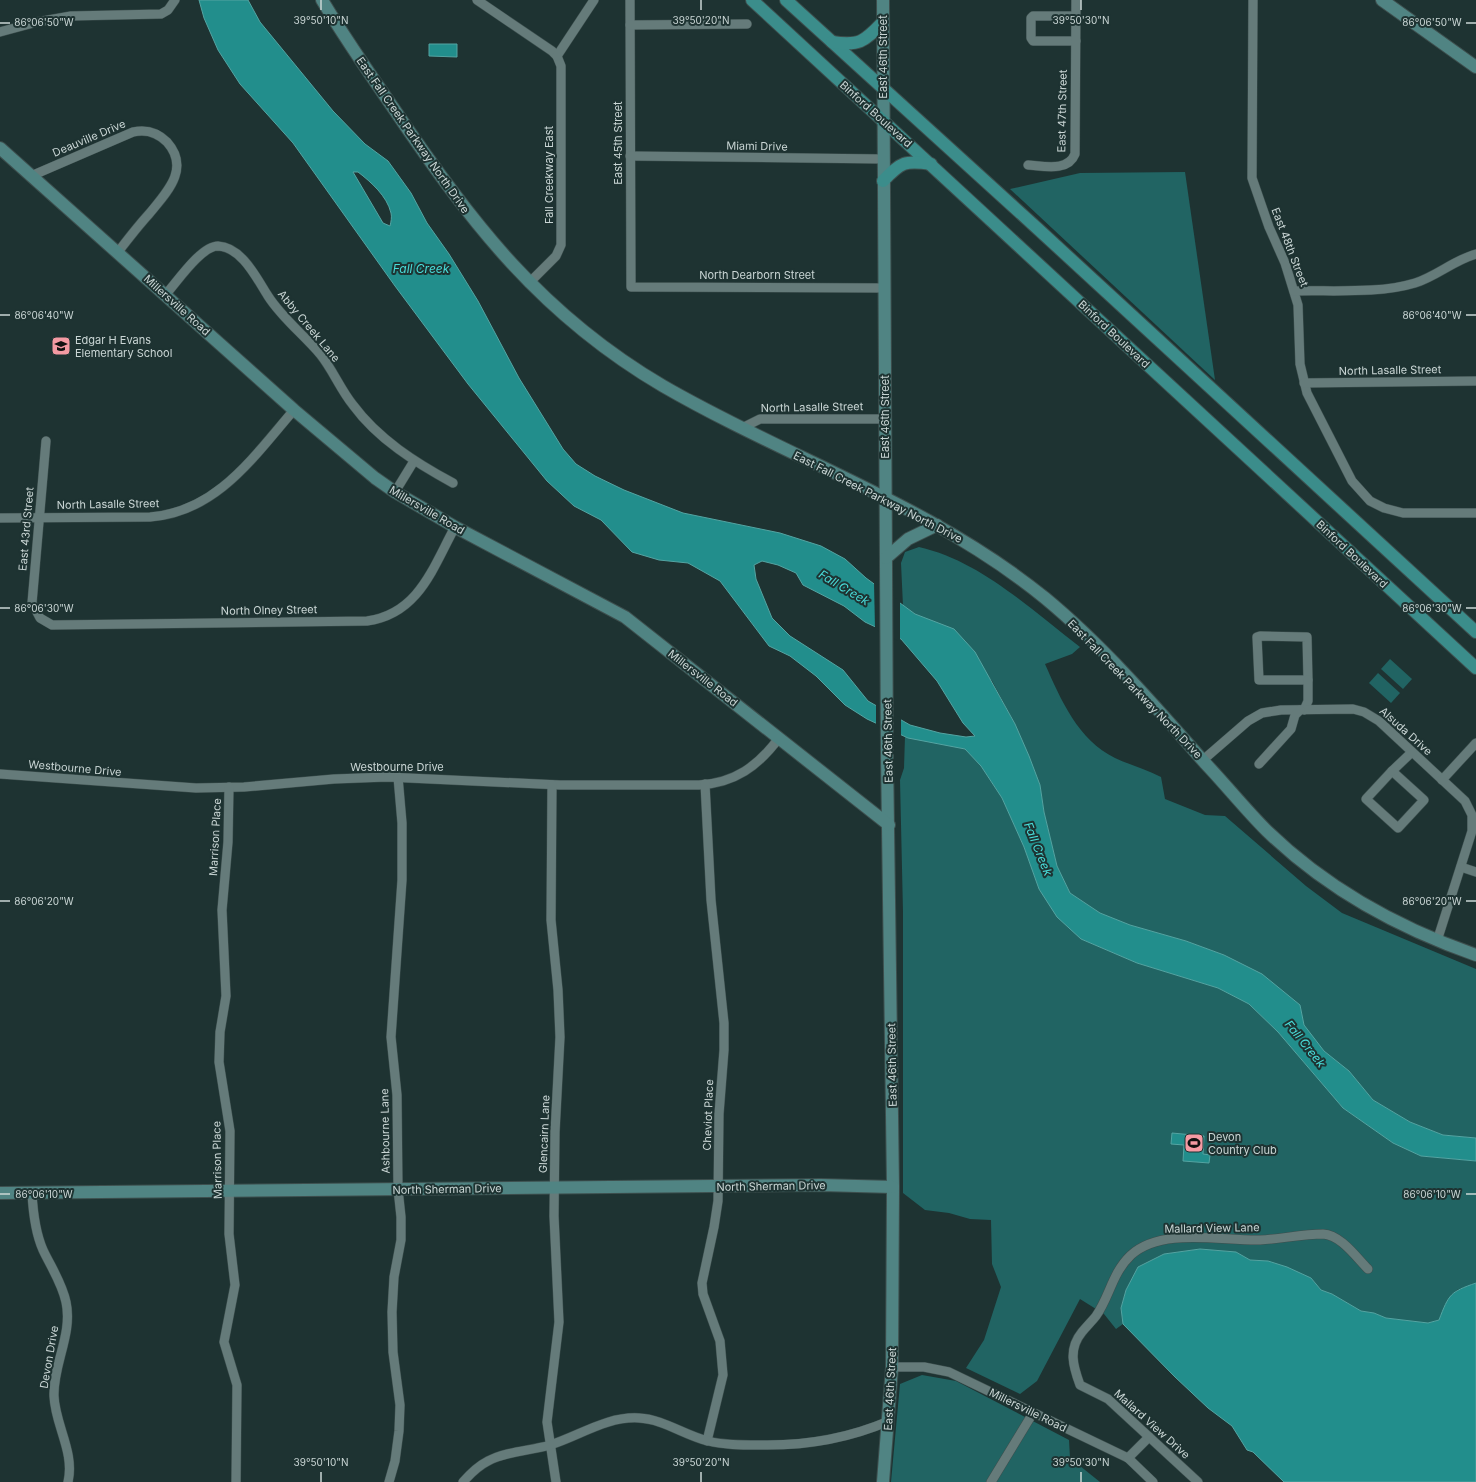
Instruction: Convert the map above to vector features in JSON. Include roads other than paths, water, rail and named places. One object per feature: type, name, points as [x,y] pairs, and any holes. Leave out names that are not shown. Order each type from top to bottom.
[{"type":"main road","name":"East Fall Creek Parkway North Drive","points":[[322,0],[431,164],[482,230],[529,283],[580,329],[623,361],[669,389],[742,428],[937,525],[981,552],[1046,599],[1101,651],[1203,760],[1263,827],[1309,867],[1336,887],[1375,912],[1437,941],[1476,954]]},
{"type":"main road","name":"Binford Boulevard","points":[[752,0],[1476,668]]},
{"type":"main road","points":[[786,0],[1476,632]]},
{"type":"main road","name":"East 46th Street","points":[[883,0],[887,755],[893,1187],[892,1367],[889,1421],[883,1482]]},
{"type":"main road","points":[[1382,0],[1476,67]]},
{"type":"main road","points":[[832,42],[848,44],[860,43],[868,38],[882,23]]},
{"type":"main road","name":"Millersville Road","points":[[0,148],[166,294],[294,410],[375,478],[395,492],[455,527],[625,617],[889,825]]},
{"type":"main road","points":[[883,181],[895,168],[903,163],[917,162],[931,164]]},
{"type":"main road","points":[[886,558],[908,539],[937,525]]},
{"type":"main road","name":"North Sherman Drive","points":[[0,1193],[229,1192],[821,1185],[893,1187]]},
{"type":"street","points":[[477,0],[557,56],[594,0]]},
{"type":"street","name":"East 45th Street","points":[[630,0],[630,287]]},
{"type":"street","name":"East 47th Street","points":[[1028,165],[1064,166],[1073,159],[1075,154],[1076,0]]},
{"type":"street","name":"East 48th Street","points":[[1253,0],[1252,178],[1269,227],[1285,263],[1298,305],[1300,364],[1304,383],[1312,404],[1352,481],[1364,495],[1377,505],[1404,513],[1476,513]]},
{"type":"street","points":[[0,32],[55,18],[94,14],[161,14],[173,3]]},
{"type":"street","points":[[1076,16],[1033,16],[1031,18],[1030,38],[1033,41],[1076,41]]},
{"type":"street","points":[[630,25],[747,24]]},
{"type":"street","name":"Fall Creekway East","points":[[529,283],[556,256],[561,245],[562,72],[561,64],[557,56]]},
{"type":"street","name":"Deauville Drive","points":[[31,176],[133,132],[149,132],[165,141],[172,150],[176,160],[177,168],[173,183],[118,252]]},
{"type":"street","name":"Miami Drive","points":[[630,156],[883,159]]},
{"type":"street","name":"Abby Creek Lane","points":[[166,294],[207,249],[218,246],[231,250],[250,267],[279,312],[322,357],[358,412],[396,447],[414,460],[453,483]]},
{"type":"street","points":[[1294,291],[1398,287],[1424,279],[1455,262],[1476,254]]},
{"type":"street","name":"North Dearborn Street","points":[[630,287],[884,288]]},
{"type":"street","name":"North Lasalle Street","points":[[1304,383],[1476,381]]},
{"type":"street","name":"North Lasalle Street","points":[[0,518],[155,516],[177,512],[210,498],[231,482],[294,410]]},
{"type":"street","name":"North Lasalle Street","points":[[742,428],[760,419],[885,419]]},
{"type":"street","name":"East 43rd Street","points":[[38,616],[34,609],[32,598],[46,442]]},
{"type":"street","points":[[395,492],[414,460]]},
{"type":"street","name":"North Olney Street","points":[[38,616],[49,624],[59,626],[367,621],[378,619],[396,612],[414,598],[423,585],[455,527]]},
{"type":"street","points":[[1259,764],[1291,729],[1295,715],[1302,710],[1308,701],[1308,680],[1307,637],[1257,637],[1259,680],[1308,680]]},
{"type":"street","name":"Alsuda Drive","points":[[1203,760],[1248,721],[1258,715],[1273,710],[1350,709],[1364,712],[1379,721],[1465,801],[1472,815],[1472,831],[1437,941]]},
{"type":"street","name":"Westbourne Drive","points":[[0,774],[165,787],[229,788],[342,779],[398,778],[552,785],[705,784],[727,780],[744,773],[762,759],[779,738]]},
{"type":"street","points":[[1442,780],[1476,743]]},
{"type":"street","points":[[1392,771],[1424,800],[1398,828],[1366,799],[1392,771],[1412,752]]},
{"type":"street","name":"Ashbourne Lane","points":[[389,1482],[395,1461],[399,1431],[400,1405],[392,1332],[394,1277],[401,1232],[401,1209],[398,1189],[397,1107],[391,1037],[402,880],[402,823],[398,778]]},
{"type":"street","name":"Cheviot Place","points":[[705,784],[711,900],[724,1023],[724,1050],[719,1114],[716,1220],[702,1283],[703,1294],[720,1341],[723,1375],[707,1441]]},
{"type":"street","name":"Glencairn Lane","points":[[552,785],[551,920],[558,990],[560,1037],[555,1132],[559,1331],[547,1422],[556,1482]]},
{"type":"street","name":"Marrison Place","points":[[229,788],[229,836],[222,910],[226,996],[220,1032],[219,1062],[230,1131],[229,1234],[235,1285],[224,1342],[237,1384],[236,1482]]},
{"type":"street","points":[[1461,867],[1476,872]]},
{"type":"street","name":"Devon Drive","points":[[32,1193],[38,1237],[62,1287],[67,1306],[66,1329],[56,1374],[54,1398],[56,1413],[67,1448],[69,1463],[68,1482]]},
{"type":"street","name":"Mallard View Lane","points":[[1074,1347],[1080,1334],[1096,1316],[1112,1282],[1124,1262],[1137,1250],[1157,1241],[1174,1238],[1261,1240],[1304,1234],[1326,1234],[1340,1240],[1368,1269]]},
{"type":"street","name":"Mallard View Drive","points":[[1074,1347],[1072,1359],[1080,1385],[1108,1399],[1198,1482]]},
{"type":"street","name":"Millersville Road","points":[[892,1367],[924,1367],[949,1372],[1128,1458],[1153,1482]]},
{"type":"street","points":[[991,1482],[1033,1412]]},
{"type":"street","points":[[463,1482],[475,1470],[495,1458],[550,1445],[608,1422],[634,1418],[653,1420],[707,1441],[736,1445],[800,1444],[853,1435],[889,1421]]},
{"type":"street","points":[[1128,1458],[1149,1437]]},
{"type":"water","name":"Fall Creek","points":[[199,0],[248,0],[260,22],[333,111],[365,144],[388,161],[411,193],[427,223],[449,254],[478,301],[519,378],[563,449],[576,464],[595,476],[624,490],[683,513],[780,533],[821,546],[845,559],[866,578],[915,614],[954,629],[975,652],[1015,724],[1040,785],[1044,812],[1057,866],[1070,893],[1100,913],[1130,925],[1186,941],[1224,955],[1262,974],[1300,1005],[1304,1025],[1324,1051],[1349,1071],[1373,1100],[1410,1122],[1443,1135],[1476,1138],[1476,1161],[1421,1156],[1393,1143],[1343,1108],[1278,1032],[1249,1004],[1218,988],[1137,963],[1081,939],[1057,917],[1039,889],[1024,847],[1002,798],[981,766],[965,749],[908,738],[867,719],[845,705],[816,676],[790,656],[769,646],[720,581],[688,563],[659,560],[632,552],[601,520],[574,506],[547,481],[468,384],[395,286],[293,143],[240,84],[218,50],[204,18]],"holes":[[[353,172],[358,172],[382,195],[391,213],[390,226],[383,223]],[[762,561],[778,565],[796,573],[803,585],[844,606],[865,622],[901,639],[937,681],[963,723],[975,736],[966,737],[940,733],[910,725],[868,701],[843,670],[790,636],[772,618],[756,579],[754,565]]]},
{"type":"water","points":[[429,44],[457,44],[457,57],[429,56]]},
{"type":"water","points":[[1172,1133],[1204,1136],[1203,1154],[1210,1155],[1209,1163],[1183,1161],[1184,1145],[1171,1144]]},
{"type":"water","points":[[1200,1249],[1236,1252],[1250,1260],[1268,1261],[1287,1267],[1311,1278],[1321,1290],[1332,1294],[1361,1311],[1374,1313],[1386,1318],[1428,1323],[1439,1320],[1448,1299],[1452,1295],[1461,1289],[1476,1283],[1476,1482],[1284,1482],[1253,1452],[1247,1450],[1232,1426],[1208,1408],[1123,1324],[1121,1308],[1126,1290],[1138,1267],[1164,1254]]},
{"type":"place","name":"Edgar H Evans Elementary School","points":[[61,346]]},
{"type":"place","name":"Devon Country Club","points":[[1194,1143]]}]
